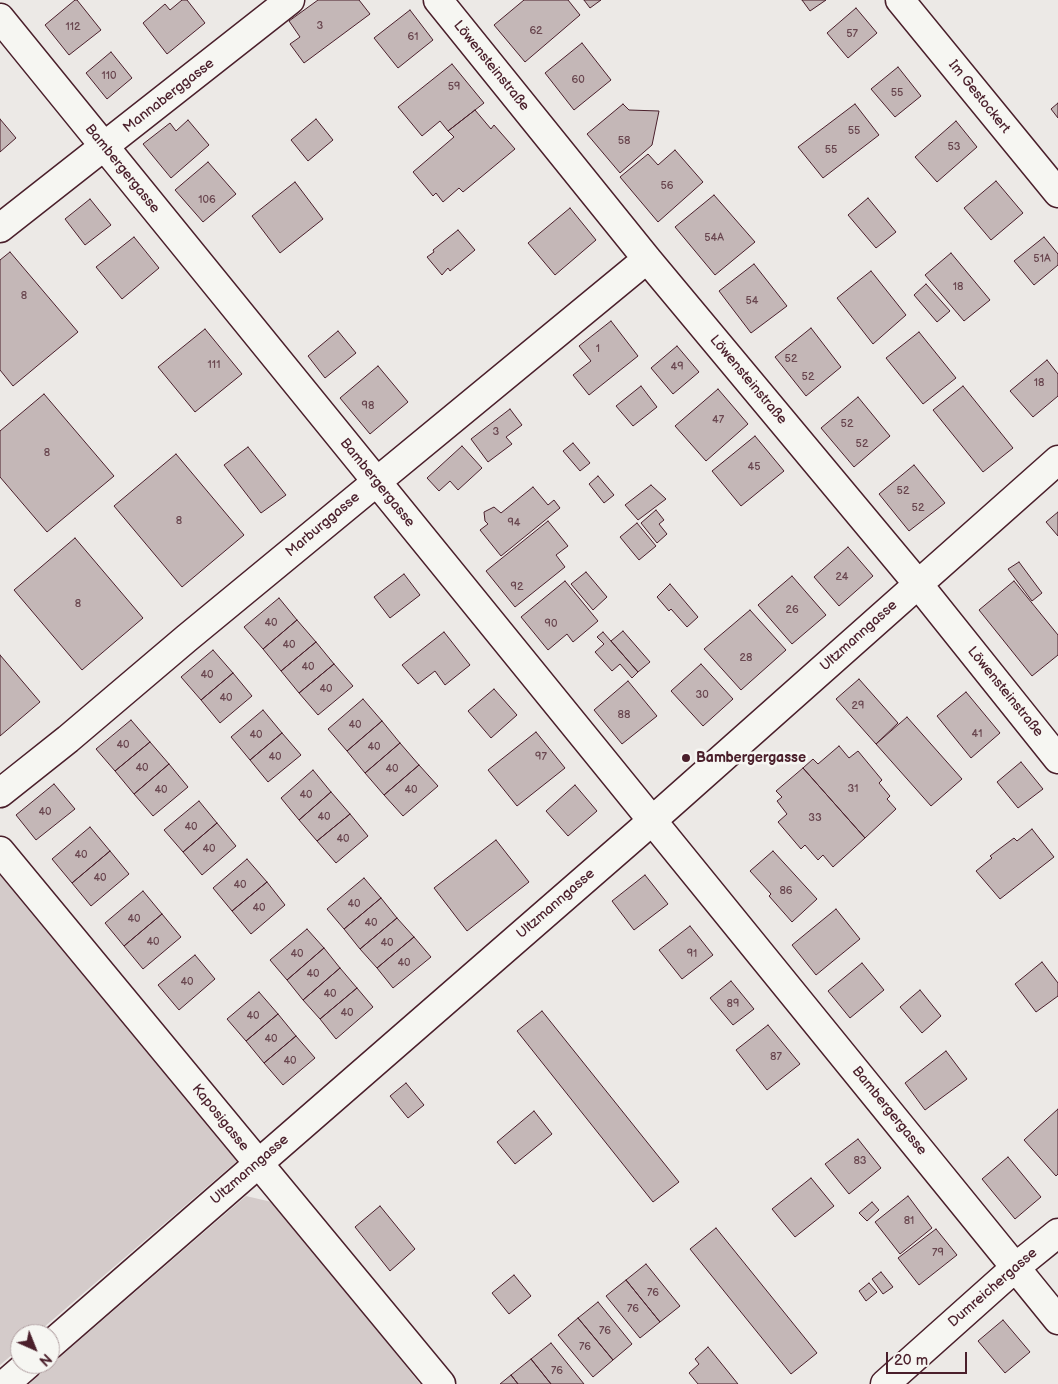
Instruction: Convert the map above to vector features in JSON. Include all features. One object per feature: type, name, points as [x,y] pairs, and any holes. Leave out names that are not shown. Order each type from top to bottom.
[{"type":"street","name":"Mannaberggasse","points":[[0,228],[290,0]]},
{"type":"street","name":"Löwensteinstraße","points":[[438,0],[647,258],[918,584],[1058,759]]},
{"type":"street","name":"Im Gestockert","points":[[900,0],[1058,193]]},
{"type":"street","name":"Bambergergasse","points":[[0,18],[1058,1320]]},
{"type":"street","name":"Marburggasse","points":[[0,793],[68,739],[647,258]]},
{"type":"street","name":"Ultzmanngasse","points":[[60,1336],[652,821],[1058,460]]},
{"type":"street","name":"Kaposigasse","points":[[0,851],[441,1384]]},
{"type":"street","name":"Dumreichergasse","points":[[885,1384],[1016,1267],[1058,1233]]},
{"type":"street","points":[[5,1384],[16,1374]]},
{"type":"shaded area","points":[[0,869],[237,1161],[48,1324],[10,1324],[10,1356],[0,1365]]},
{"type":"shaded area","points":[[246,1196],[276,1203],[420,1384],[29,1384],[41,1374],[60,1374],[60,1357]]},
{"type":"building","points":[[77,0],[101,30],[69,55],[45,25]]},
{"type":"building","points":[[182,0],[187,0],[205,23],[167,54],[143,23],[165,4],[170,10]]},
{"type":"building","points":[[318,0],[359,0],[370,14],[304,63],[290,44],[300,37],[289,21]]},
{"type":"building","points":[[524,0],[568,0],[580,15],[525,62],[494,25]]},
{"type":"building","points":[[584,0],[601,0],[590,8]]},
{"type":"building","points":[[802,0],[826,0],[810,11]]},
{"type":"building","points":[[856,8],[877,33],[848,58],[827,33]]},
{"type":"building","points":[[410,10],[433,40],[398,68],[374,38]]},
{"type":"building","points":[[582,43],[611,80],[574,110],[545,73]]},
{"type":"building","points":[[111,52],[132,78],[107,99],[86,73]]},
{"type":"building","points":[[452,64],[484,103],[448,131],[440,121],[422,136],[398,107]]},
{"type":"building","points":[[898,67],[921,96],[895,117],[871,89]]},
{"type":"building","points":[[1058,103],[1058,118],[1051,109]]},
{"type":"building","points":[[623,104],[629,110],[659,111],[652,145],[620,173],[587,134]]},
{"type":"building","points":[[855,104],[879,135],[823,178],[798,147]]},
{"type":"building","points":[[475,110],[491,129],[494,125],[515,149],[463,192],[459,188],[443,202],[436,193],[433,196],[413,172],[454,137],[448,131]]},
{"type":"building","points":[[0,119],[16,138],[0,152]]},
{"type":"building","points":[[316,119],[333,140],[308,161],[291,140]]},
{"type":"building","points":[[188,120],[209,145],[171,178],[143,144],[170,123],[176,131]]},
{"type":"building","points":[[956,121],[977,147],[937,182],[915,157]]},
{"type":"building","points":[[675,150],[703,182],[658,222],[620,177],[648,154],[658,165]]},
{"type":"building","points":[[208,162],[236,194],[203,222],[175,190]]},
{"type":"building","points":[[996,181],[1023,213],[991,240],[964,208]]},
{"type":"building","points":[[295,182],[323,219],[280,253],[252,216]]},
{"type":"building","points":[[714,195],[755,242],[715,275],[675,227]]},
{"type":"building","points":[[868,198],[896,232],[876,248],[848,215]]},
{"type":"building","points":[[90,199],[111,225],[85,245],[65,219]]},
{"type":"building","points":[[570,208],[596,240],[555,275],[528,243]]},
{"type":"building","points":[[458,230],[475,250],[450,271],[448,268],[442,275],[427,257]]},
{"type":"building","points":[[134,237],[159,268],[122,299],[96,267]]},
{"type":"building","points":[[1044,237],[1058,254],[1058,265],[1034,285],[1014,261]]},
{"type":"building","points":[[10,252],[78,332],[13,386],[0,370],[0,260]]},
{"type":"building","points":[[951,253],[990,300],[964,321],[925,275]]},
{"type":"building","points":[[754,264],[787,306],[751,333],[719,291]]},
{"type":"building","points":[[871,271],[906,315],[873,344],[837,298]]},
{"type":"building","points":[[926,284],[950,311],[937,322],[914,295]]},
{"type":"building","points":[[611,321],[638,356],[589,395],[573,375],[591,361],[579,346]]},
{"type":"building","points":[[811,328],[841,367],[806,396],[775,357]]},
{"type":"building","points":[[205,329],[242,374],[195,412],[158,367]]},
{"type":"building","points":[[338,331],[356,353],[325,378],[308,356]]},
{"type":"building","points":[[919,332],[956,378],[923,404],[886,358]]},
{"type":"building","points":[[677,346],[699,372],[673,394],[651,368]]},
{"type":"building","points":[[1047,360],[1058,374],[1058,396],[1033,417],[1010,391]]},
{"type":"building","points":[[378,366],[408,402],[370,434],[340,398]]},
{"type":"building","points":[[641,386],[657,407],[633,426],[616,406]]},
{"type":"building","points":[[963,386],[1013,448],[983,472],[933,410]]},
{"type":"building","points":[[718,389],[748,424],[706,461],[675,426]]},
{"type":"building","points":[[44,394],[114,476],[47,532],[0,477],[0,431]]},
{"type":"building","points":[[858,397],[890,436],[854,467],[821,428]]},
{"type":"building","points":[[510,409],[522,425],[506,437],[512,444],[488,462],[471,439]]},
{"type":"building","points":[[755,436],[784,471],[741,506],[712,471]]},
{"type":"building","points":[[573,443],[590,463],[580,471],[563,451]]},
{"type":"building","points":[[462,446],[482,468],[458,490],[450,481],[439,491],[427,478]]},
{"type":"building","points":[[248,447],[286,495],[261,513],[224,465]]},
{"type":"building","points":[[176,454],[244,535],[182,587],[114,506]]},
{"type":"building","points":[[914,465],[945,503],[909,531],[879,494]]},
{"type":"building","points":[[598,476],[614,495],[604,503],[589,484]]},
{"type":"building","points":[[651,485],[666,499],[638,520],[625,505]]},
{"type":"building","points":[[533,487],[548,505],[554,500],[560,508],[501,556],[480,530],[488,524],[485,521],[484,512],[494,507],[501,513]]},
{"type":"building","points":[[656,510],[664,520],[659,524],[667,534],[657,543],[641,523]]},
{"type":"building","points":[[1058,512],[1058,536],[1046,522]]},
{"type":"building","points":[[548,521],[568,546],[556,555],[565,567],[515,607],[486,571]]},
{"type":"building","points":[[637,523],[656,546],[639,560],[620,537]]},
{"type":"building","points":[[75,538],[143,618],[82,670],[14,590]]},
{"type":"building","points":[[848,547],[873,576],[839,606],[814,577]]},
{"type":"building","points":[[1019,562],[1042,593],[1032,601],[1008,569]]},
{"type":"building","points":[[586,572],[607,597],[593,610],[571,584]]},
{"type":"building","points":[[404,574],[420,595],[390,618],[374,597]]},
{"type":"building","points":[[792,576],[826,615],[792,644],[758,605]]},
{"type":"building","points":[[565,581],[598,621],[573,642],[567,634],[548,650],[521,617]]},
{"type":"building","points":[[1014,581],[1058,635],[1058,655],[1032,676],[979,610]]},
{"type":"building","points":[[670,584],[698,617],[687,627],[657,597]]},
{"type":"building","points":[[279,598],[297,620],[263,649],[244,627]]},
{"type":"building","points":[[750,610],[786,650],[741,690],[704,649]]},
{"type":"building","points":[[297,620],[316,642],[281,671],[263,649]]},
{"type":"building","points":[[623,631],[650,662],[638,672],[611,641]]},
{"type":"building","points":[[444,632],[470,665],[445,685],[435,671],[418,684],[402,665]]},
{"type":"building","points":[[603,632],[638,672],[632,678],[620,664],[612,671],[595,652],[604,644],[597,637]]},
{"type":"building","points":[[316,642],[334,664],[299,693],[281,671]]},
{"type":"building","points":[[213,650],[233,673],[201,700],[181,677]]},
{"type":"building","points":[[0,655],[40,702],[0,736]]},
{"type":"building","points":[[334,664],[353,686],[318,715],[299,693]]},
{"type":"building","points":[[701,664],[733,699],[703,726],[671,691]]},
{"type":"building","points":[[233,673],[252,696],[220,723],[201,700]]},
{"type":"building","points":[[859,679],[898,723],[876,744],[836,699]]},
{"type":"building","points":[[628,681],[657,716],[622,744],[594,710]]},
{"type":"building","points":[[494,689],[517,715],[491,738],[468,711]]},
{"type":"building","points":[[966,692],[1000,733],[971,758],[937,716]]},
{"type":"building","points":[[363,699],[382,721],[347,751],[328,729]]},
{"type":"building","points":[[263,710],[282,733],[250,760],[231,737]]},
{"type":"building","points":[[907,717],[962,779],[931,806],[876,744]]},
{"type":"building","points":[[131,720],[150,742],[115,771],[96,749]]},
{"type":"building","points":[[382,721],[400,743],[365,773],[347,751]]},
{"type":"building","points":[[536,732],[565,768],[517,806],[488,770]]},
{"type":"building","points":[[282,733],[301,755],[268,782],[250,760]]},
{"type":"building","points":[[150,742],[169,764],[134,794],[115,771]]},
{"type":"building","points":[[400,743],[419,765],[384,795],[365,773]]},
{"type":"building","points":[[839,746],[849,758],[858,751],[882,780],[879,783],[890,796],[887,799],[896,809],[865,838],[803,768],[813,759],[818,764]]},
{"type":"building","points":[[1021,762],[1043,789],[1018,808],[997,782]]},
{"type":"building","points":[[169,764],[188,787],[153,816],[134,794]]},
{"type":"building","points":[[419,765],[438,786],[403,816],[384,795]]},
{"type":"building","points":[[803,768],[865,838],[833,867],[823,855],[818,860],[805,845],[801,849],[778,822],[787,814],[777,801],[782,797],[776,791]]},
{"type":"building","points":[[313,770],[331,792],[299,820],[281,798]]},
{"type":"building","points":[[54,784],[75,809],[36,840],[16,815]]},
{"type":"building","points":[[575,785],[597,811],[568,836],[546,811]]},
{"type":"building","points":[[331,792],[350,814],[317,841],[299,820]]},
{"type":"building","points":[[199,801],[217,823],[183,852],[164,830]]},
{"type":"building","points":[[350,814],[368,836],[336,863],[317,841]]},
{"type":"building","points":[[217,823],[236,846],[202,875],[183,852]]},
{"type":"building","points":[[90,827],[110,851],[72,883],[52,859]]},
{"type":"building","points":[[1032,829],[1054,857],[1000,899],[976,871],[992,858],[990,856],[1014,838],[1017,841]]},
{"type":"building","points":[[496,840],[529,882],[467,931],[434,888]]},
{"type":"building","points":[[110,851],[129,874],[91,906],[72,883]]},
{"type":"building","points":[[773,851],[817,899],[792,922],[769,896],[771,894],[750,871]]},
{"type":"building","points":[[247,859],[267,882],[232,911],[213,888]]},
{"type":"building","points":[[645,875],[668,904],[634,930],[612,901]]},
{"type":"building","points":[[364,878],[381,898],[344,929],[327,909]]},
{"type":"building","points":[[267,882],[285,905],[251,934],[232,911]]},
{"type":"building","points":[[143,891],[162,914],[124,946],[105,923]]},
{"type":"building","points":[[381,898],[397,918],[360,949],[344,929]]},
{"type":"building","points":[[836,909],[860,939],[816,975],[792,945]]},
{"type":"building","points":[[162,914],[181,937],[143,969],[124,946]]},
{"type":"building","points":[[397,918],[414,937],[377,968],[360,949]]},
{"type":"building","points":[[690,926],[713,955],[682,979],[659,950]]},
{"type":"building","points":[[307,929],[324,948],[287,980],[270,960]]},
{"type":"building","points":[[414,937],[431,957],[393,988],[377,968]]},
{"type":"building","points":[[324,948],[340,968],[303,1000],[287,980]]},
{"type":"building","points":[[195,955],[215,979],[179,1010],[158,985]]},
{"type":"building","points":[[1042,962],[1058,983],[1058,996],[1036,1012],[1015,984]]},
{"type":"building","points":[[862,963],[884,990],[850,1018],[828,991]]},
{"type":"building","points":[[340,968],[357,988],[320,1019],[303,1000]]},
{"type":"building","points":[[731,981],[754,1009],[733,1025],[710,998]]},
{"type":"building","points":[[357,988],[373,1007],[336,1039],[320,1019]]},
{"type":"building","points":[[920,990],[941,1016],[922,1033],[900,1007]]},
{"type":"building","points":[[259,992],[278,1014],[246,1041],[227,1019]]},
{"type":"building","points":[[542,1011],[679,1182],[653,1202],[517,1031]]},
{"type":"building","points":[[278,1014],[296,1036],[264,1063],[246,1041]]},
{"type":"building","points":[[768,1025],[800,1064],[767,1090],[736,1050]]},
{"type":"building","points":[[296,1036],[315,1058],[283,1085],[264,1063]]},
{"type":"building","points":[[946,1051],[967,1079],[925,1110],[905,1083]]},
{"type":"building","points":[[406,1083],[424,1105],[408,1118],[390,1096]]},
{"type":"building","points":[[1058,1109],[1058,1174],[1056,1176],[1024,1140]]},
{"type":"building","points":[[534,1111],[552,1134],[515,1164],[497,1142]]},
{"type":"building","points":[[858,1139],[881,1168],[849,1194],[825,1164]]},
{"type":"building","points":[[1008,1157],[1041,1197],[1015,1219],[982,1179]]},
{"type":"building","points":[[811,1178],[834,1206],[795,1237],[772,1209]]},
{"type":"building","points":[[908,1196],[932,1228],[900,1254],[875,1222]]},
{"type":"building","points":[[872,1202],[879,1210],[867,1221],[859,1213]]},
{"type":"building","points":[[380,1206],[415,1249],[390,1271],[355,1227]]},
{"type":"building","points":[[716,1228],[817,1353],[791,1374],[690,1249]]},
{"type":"building","points":[[936,1229],[957,1255],[919,1285],[898,1258]]},
{"type":"building","points":[[646,1264],[680,1306],[660,1322],[626,1280]]},
{"type":"building","points":[[881,1272],[893,1287],[883,1294],[872,1279]]},
{"type":"building","points":[[514,1275],[531,1296],[509,1314],[492,1293]]},
{"type":"building","points":[[626,1280],[660,1322],[640,1338],[606,1296]]},
{"type":"building","points":[[869,1283],[877,1292],[866,1301],[859,1291]]},
{"type":"building","points":[[598,1302],[632,1344],[613,1360],[578,1318]]},
{"type":"building","points":[[578,1318],[613,1360],[593,1377],[558,1335]]},
{"type":"building","points":[[1003,1320],[1030,1352],[1005,1373],[978,1341]]},
{"type":"building","points":[[551,1343],[584,1384],[551,1384],[531,1359]]},
{"type":"building","points":[[708,1347],[738,1384],[698,1384],[689,1373],[699,1364],[695,1359]]},
{"type":"building","points":[[531,1359],[551,1384],[518,1384],[511,1375]]},
{"type":"building","points":[[511,1375],[518,1384],[500,1384]]},
{"type":"place","name":"Bambergergasse","points":[[686,758]]}]
